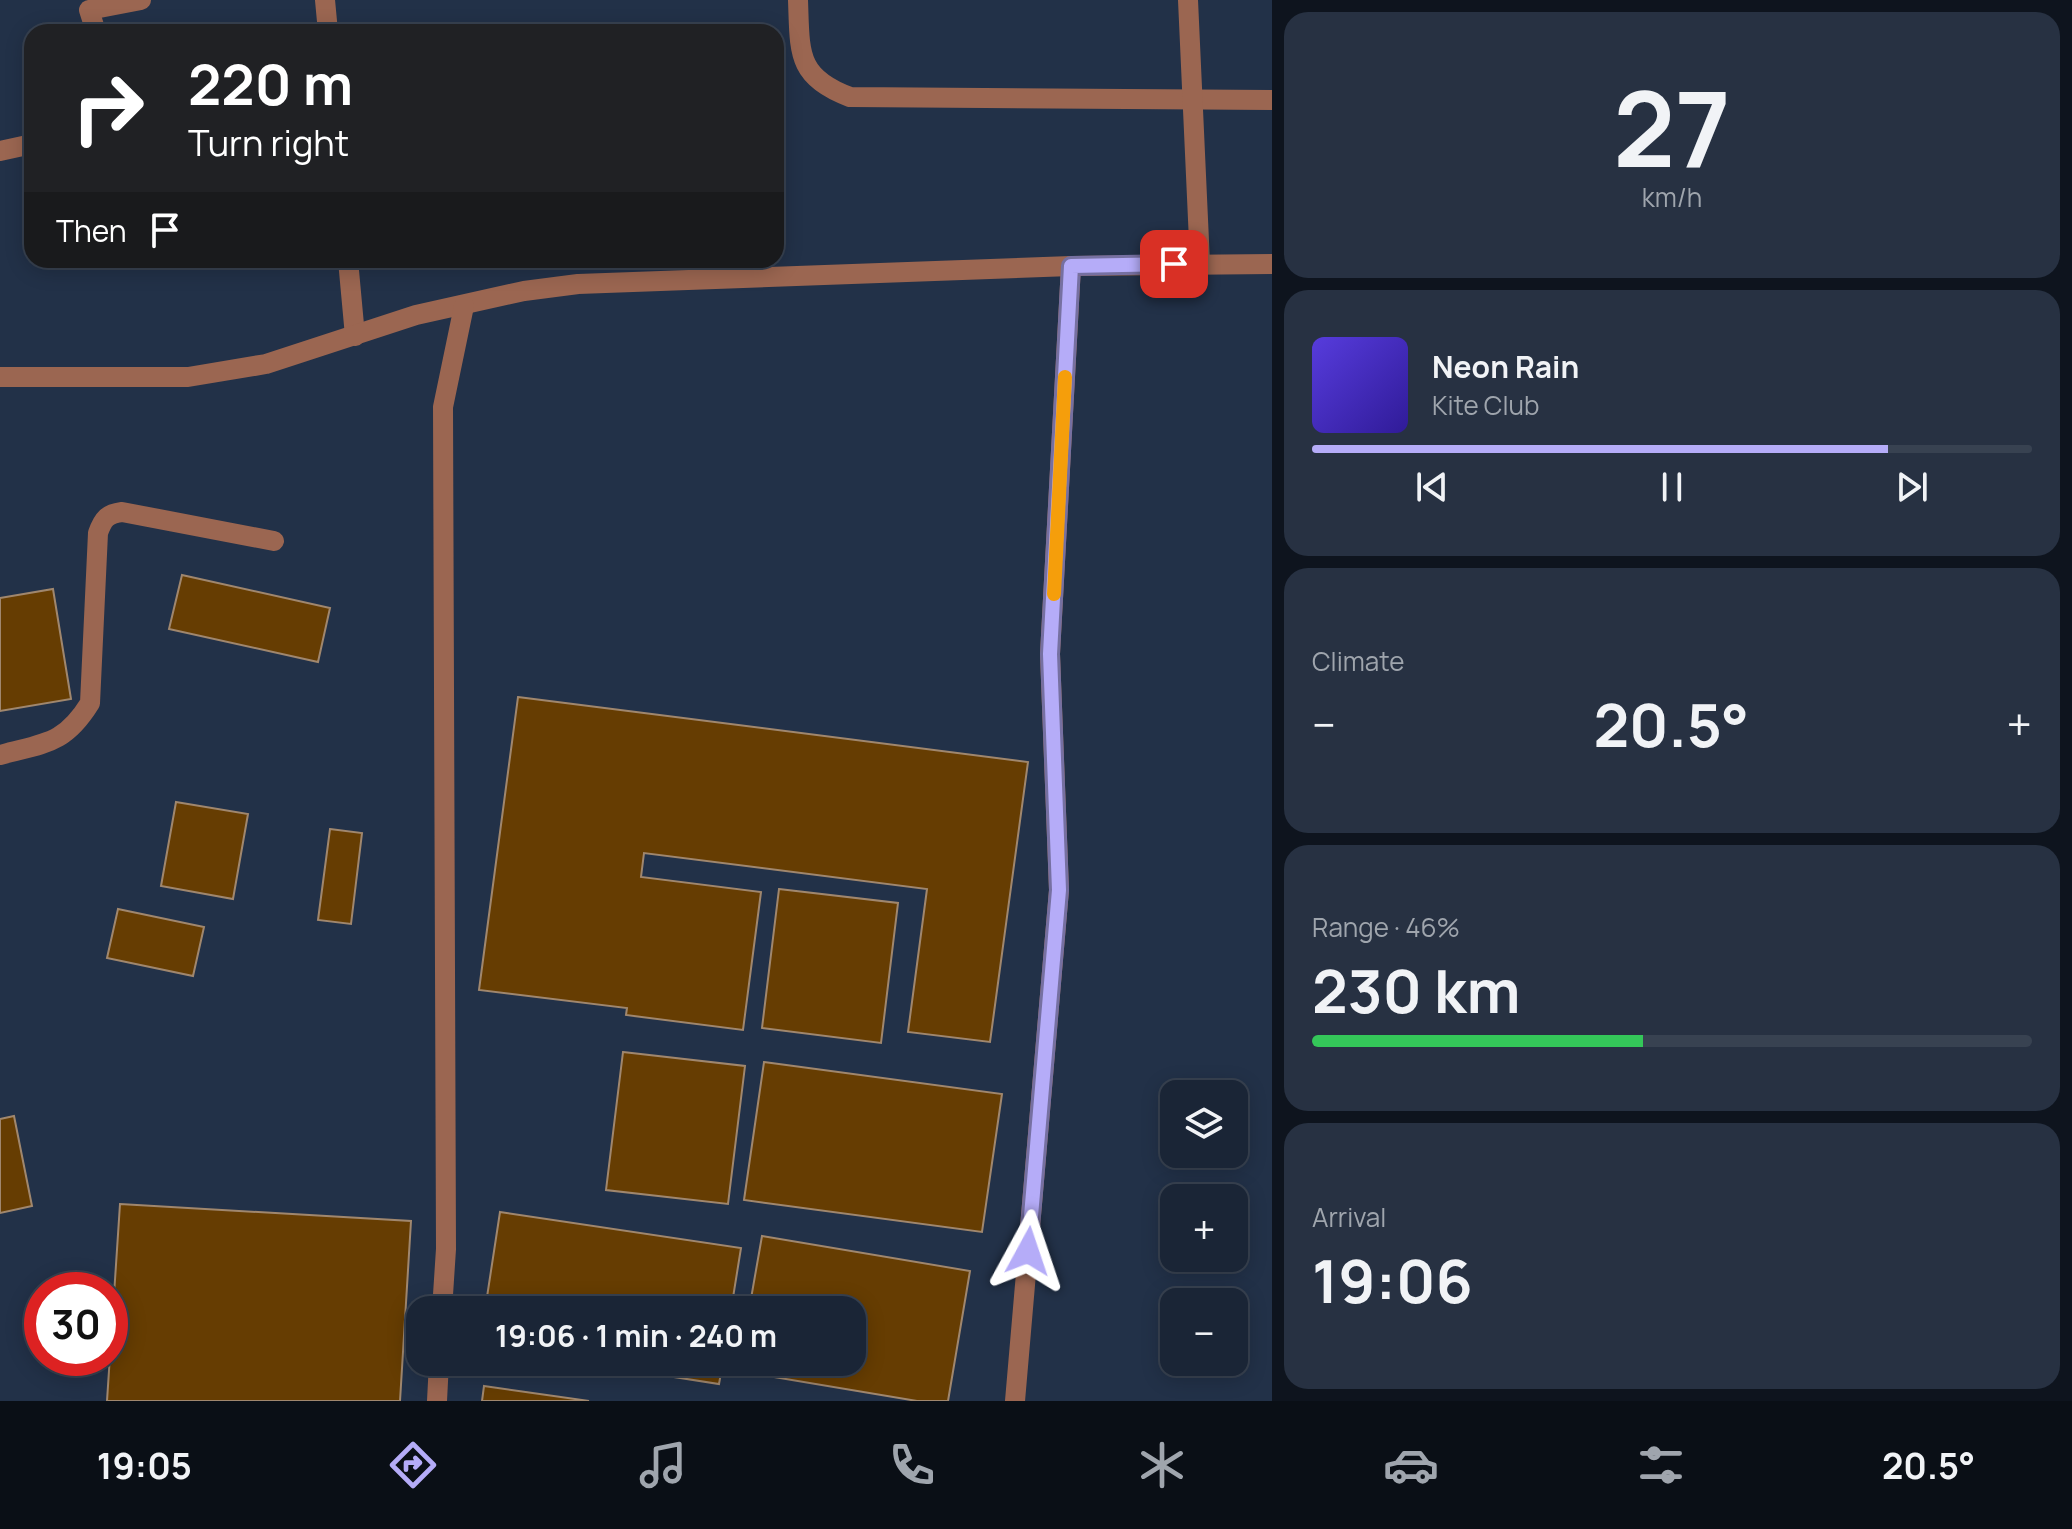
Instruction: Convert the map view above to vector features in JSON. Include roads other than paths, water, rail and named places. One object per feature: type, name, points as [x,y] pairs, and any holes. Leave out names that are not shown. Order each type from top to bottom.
[{"type":"street","points":[[93,24],[85,5],[141,0]]},
{"type":"street","points":[[325,0],[327,24]]},
{"type":"street","points":[[798,0],[799,43],[805,65],[823,87],[850,97],[1272,100]]},
{"type":"street","points":[[1188,0],[1200,263]]},
{"type":"street","points":[[0,151],[24,146]]},
{"type":"street","points":[[0,377],[188,377],[266,364],[416,315],[524,291],[578,284],[1071,266],[1272,264]]},
{"type":"street","points":[[1015,1401],[1059,890],[1050,654],[1071,266]]},
{"type":"street","points":[[349,268],[355,336]]},
{"type":"street","points":[[443,1296],[446,1249],[443,407],[464,306]]},
{"type":"street","points":[[0,755],[60,739],[77,724],[90,703],[98,533],[102,520],[111,513],[122,512],[274,541]]},
{"type":"street","points":[[437,1401],[438,1376]]}]
